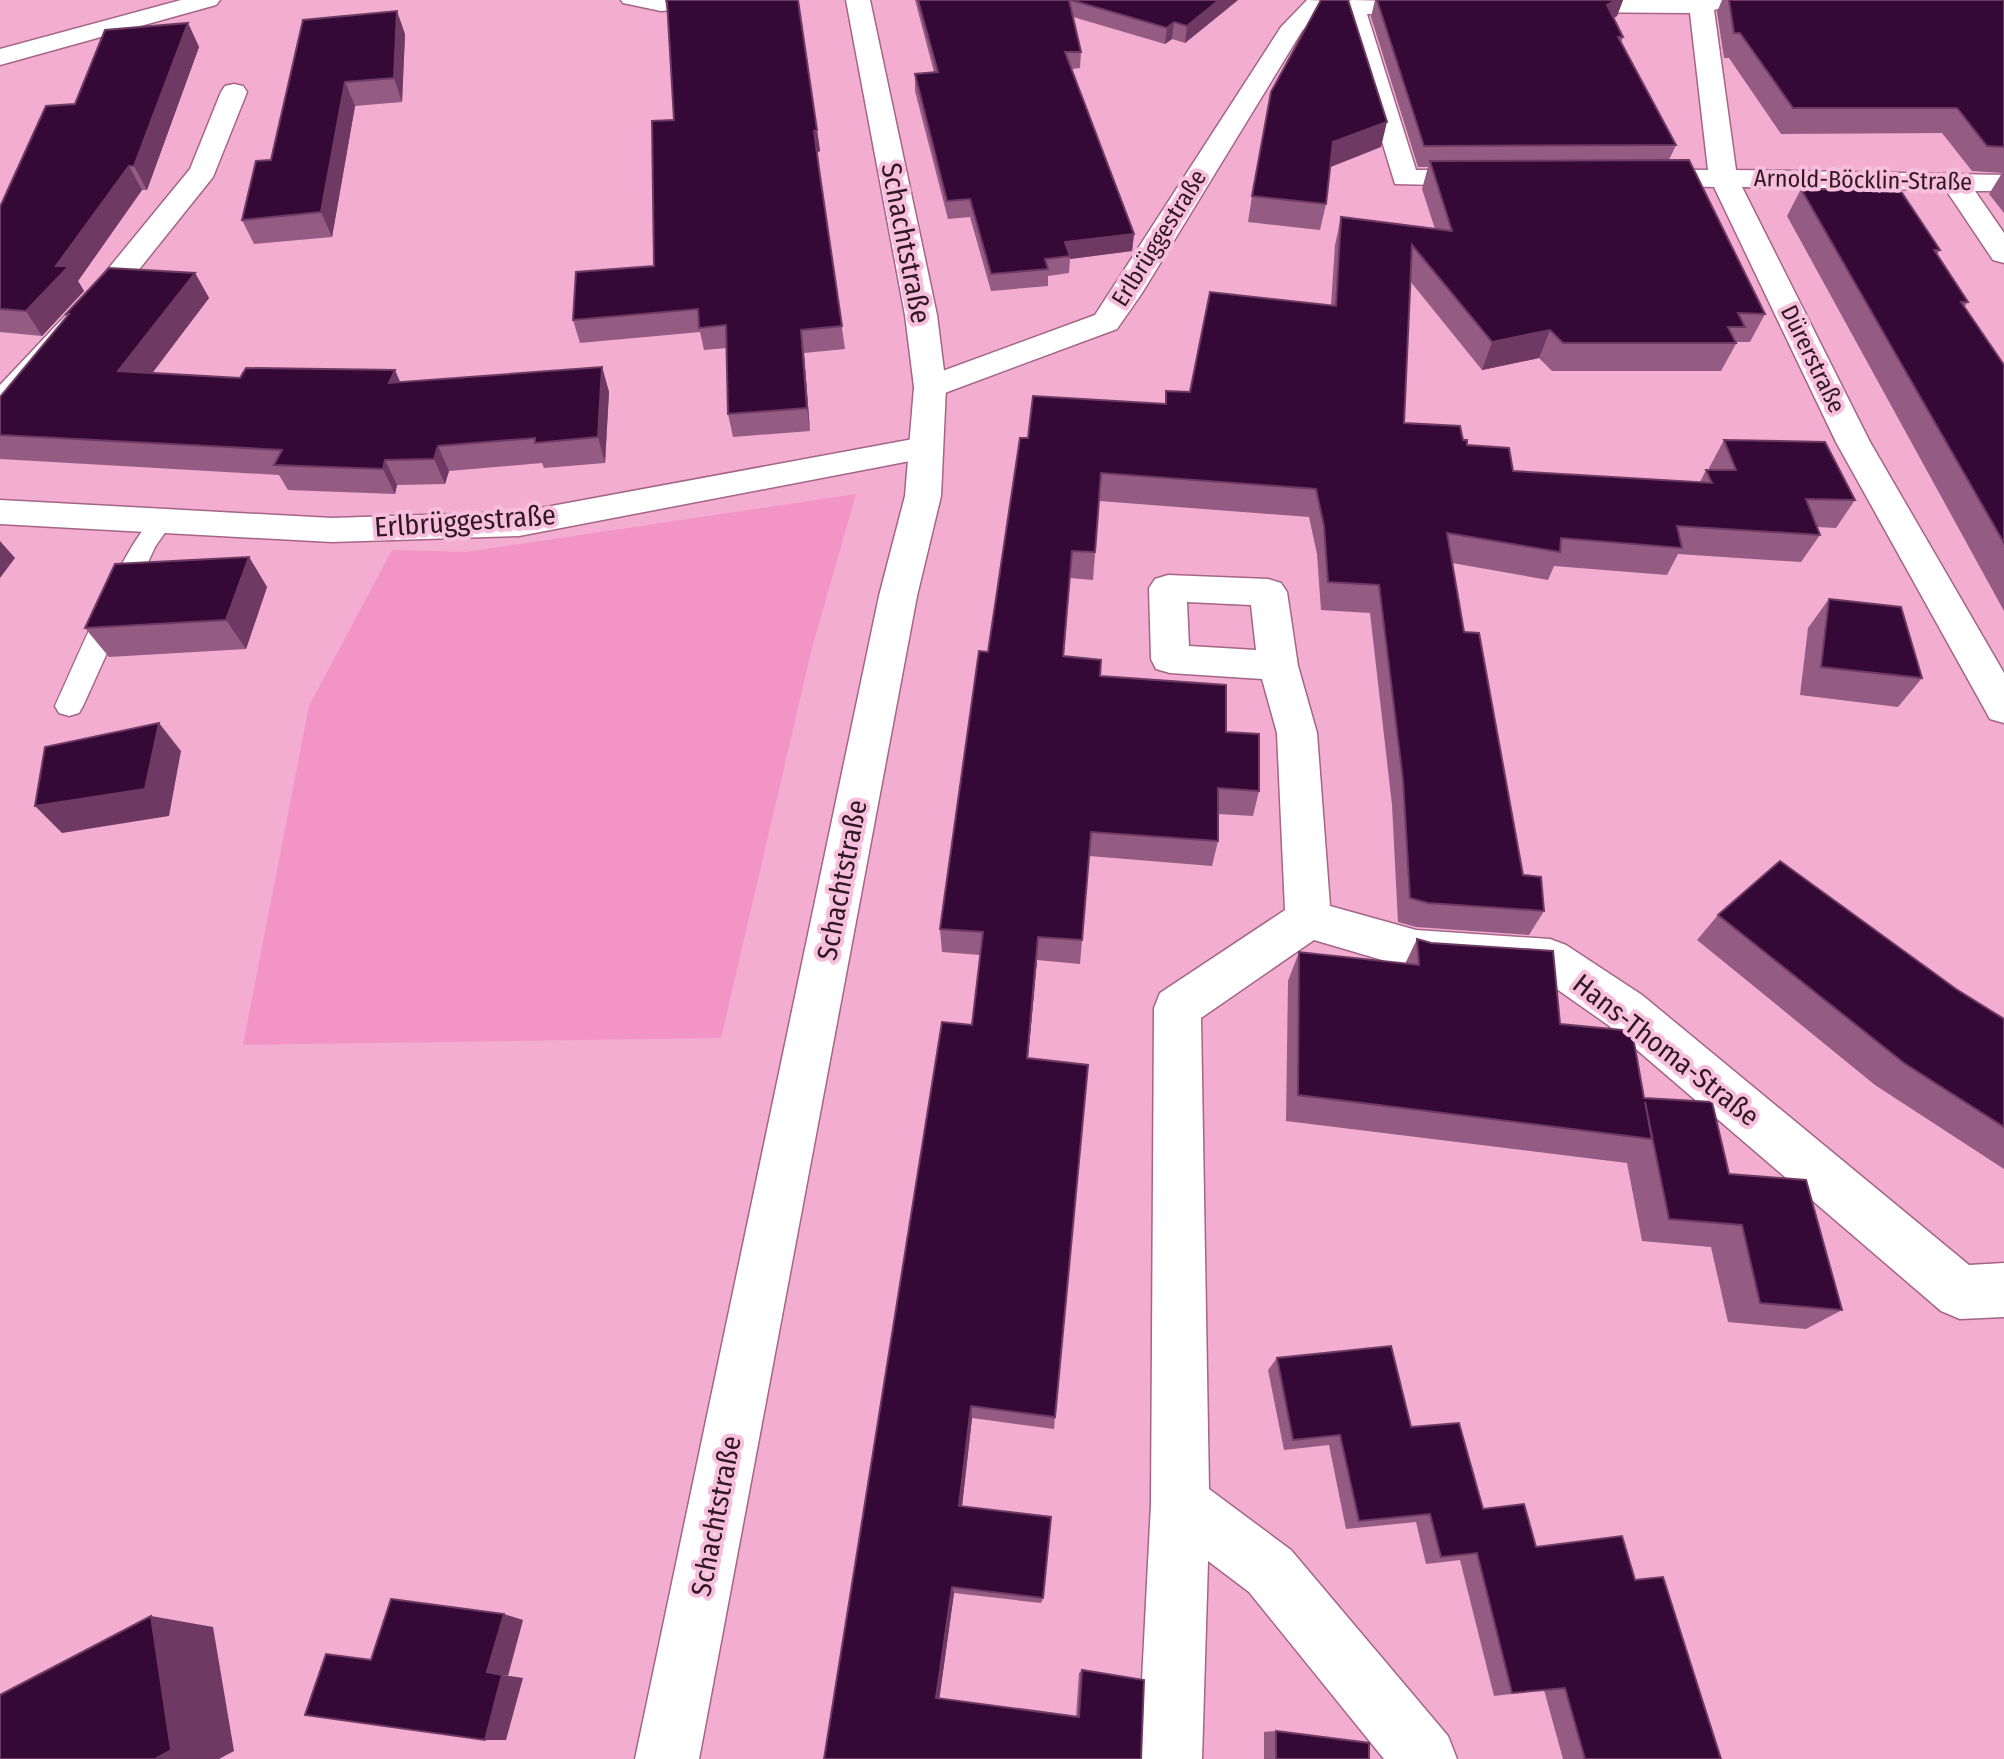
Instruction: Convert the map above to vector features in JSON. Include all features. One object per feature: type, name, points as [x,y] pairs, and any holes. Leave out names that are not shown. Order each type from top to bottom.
[{"type":"street","points":[[0,57],[208,0]]},
{"type":"street","name":"Schachtstraße","points":[[667,1759],[895,612],[923,496],[930,387],[921,315],[858,0]]},
{"type":"street","name":"Erlbrüggestraße","points":[[930,387],[1106,322],[1293,27],[1320,1]]},
{"type":"street","points":[[1543,7],[1712,3]]},
{"type":"street","name":"Dürerstraße","points":[[1712,3],[1723,177],[1853,442],[2004,708]]},
{"type":"street","points":[[1464,7],[1353,7],[1405,178],[1516,177]]},
{"type":"street","points":[[0,405],[110,286],[203,171],[234,92]]},
{"type":"street","name":"Arnold-Böcklin-Straße","points":[[1611,177],[2004,183]]},
{"type":"street","points":[[1955,183],[2004,254]]},
{"type":"street","name":"Erlbrüggestraße","points":[[0,512],[332,530],[519,524],[924,448]]},
{"type":"street","points":[[1170,1759],[1180,1504],[1177,1008],[1308,919],[1297,733],[1278,666]]},
{"type":"street","name":"Hans-Thoma-Straße","points":[[1308,919],[1416,950],[1550,959],[1625,1010],[1960,1292],[2004,1290]]},
{"type":"street","points":[[1180,1504],[1270,1571],[1425,1759]]},
{"type":"lane","points":[[629,0],[661,6],[732,0]]},
{"type":"lane","points":[[69,706],[144,544],[161,521]]},
{"type":"shaded area","points":[[856,494],[812,648],[721,1038],[243,1045],[309,706],[392,550],[466,552]]},
{"type":"building","points":[[667,0],[798,0],[842,326],[801,330],[807,408],[728,414],[726,325],[699,328],[698,309],[573,320],[576,272],[654,266],[652,121],[674,120]]},
{"type":"building","points":[[918,0],[1069,0],[1081,52],[1065,52],[1134,234],[1065,242],[1070,256],[1045,259],[1048,269],[991,274],[970,199],[947,201],[915,74],[938,72]]},
{"type":"building","points":[[1071,0],[1219,0],[1187,26],[1174,22],[1167,28]]},
{"type":"building","points":[[1321,0],[1348,0],[1387,122],[1333,142],[1326,204],[1252,196],[1271,92]]},
{"type":"building","points":[[1377,0],[1616,0],[1607,5],[1623,37],[1618,37],[1676,145],[1424,146]]},
{"type":"building","points":[[1729,0],[2004,0],[2004,147],[1987,146],[1957,108],[1793,108],[1740,33],[1734,33]]},
{"type":"building","points":[[397,11],[394,78],[345,82],[321,212],[242,220],[256,161],[271,160],[303,20]]},
{"type":"building","points":[[188,23],[134,166],[129,166],[56,266],[69,266],[26,311],[0,309],[0,207],[46,106],[75,104],[105,30]]},
{"type":"building","points":[[1689,160],[1765,314],[1738,313],[1745,327],[1728,327],[1736,343],[1563,343],[1550,330],[1492,342],[1412,245],[1404,423],[1460,426],[1467,445],[1509,448],[1513,471],[1712,483],[1706,470],[1736,470],[1724,440],[1825,442],[1855,500],[1806,499],[1820,535],[1677,526],[1682,548],[1561,538],[1560,552],[1447,533],[1464,632],[1479,633],[1523,875],[1541,877],[1544,911],[1428,903],[1410,898],[1403,780],[1379,585],[1328,582],[1324,526],[1316,489],[1101,473],[1095,552],[1072,551],[1063,656],[1101,660],[1100,676],[1226,685],[1226,732],[1259,734],[1259,791],[1218,788],[1218,841],[1091,832],[1082,940],[1038,937],[1027,1058],[1088,1065],[1055,1417],[971,1406],[959,1506],[1051,1517],[1043,1598],[952,1587],[936,1698],[1079,1717],[1082,1670],[1144,1680],[1141,1759],[824,1759],[942,1022],[972,1025],[983,932],[940,929],[979,651],[988,652],[1020,438],[1028,438],[1033,396],[1166,404],[1166,391],[1190,392],[1210,292],[1336,306],[1341,217],[1452,231],[1430,161]]},
{"type":"building","points":[[1801,189],[1900,190],[1940,250],[1934,250],[1968,302],[1961,302],[2004,365],[2004,543]]},
{"type":"building","points":[[109,268],[195,273],[118,371],[240,378],[246,368],[395,370],[389,383],[602,367],[598,437],[535,443],[535,438],[438,446],[434,459],[385,460],[383,469],[274,465],[282,450],[0,435],[0,397],[69,314],[66,314]]},
{"type":"building","points":[[249,557],[226,620],[85,628],[115,564]]},
{"type":"building","points":[[1829,599],[1901,607],[1922,678],[1821,667]]},
{"type":"building","points":[[159,723],[145,789],[35,806],[45,747]]},
{"type":"building","points":[[1780,861],[1956,989],[2004,1019],[2004,1127],[1904,1063],[1718,915]]},
{"type":"building","points":[[1417,939],[1431,943],[1553,951],[1560,1024],[1632,1031],[1644,1098],[1712,1102],[1729,1174],[1806,1180],[1842,1310],[1760,1303],[1742,1225],[1669,1219],[1645,1102],[1652,1139],[1298,1095],[1299,952],[1419,965]]},
{"type":"building","points":[[1391,1346],[1411,1427],[1459,1423],[1483,1509],[1524,1504],[1536,1547],[1622,1536],[1635,1580],[1663,1577],[1721,1759],[1585,1759],[1565,1688],[1512,1693],[1477,1553],[1441,1557],[1430,1514],[1359,1521],[1340,1435],[1293,1440],[1277,1358]]},
{"type":"building","points":[[391,1599],[504,1614],[487,1672],[502,1675],[485,1740],[305,1715],[326,1654],[371,1660]]},
{"type":"building","points":[[151,1616],[171,1750],[155,1759],[0,1759],[0,1695]]},
{"type":"building","points":[[1276,1731],[1369,1743],[1369,1759],[1276,1759]]}]
